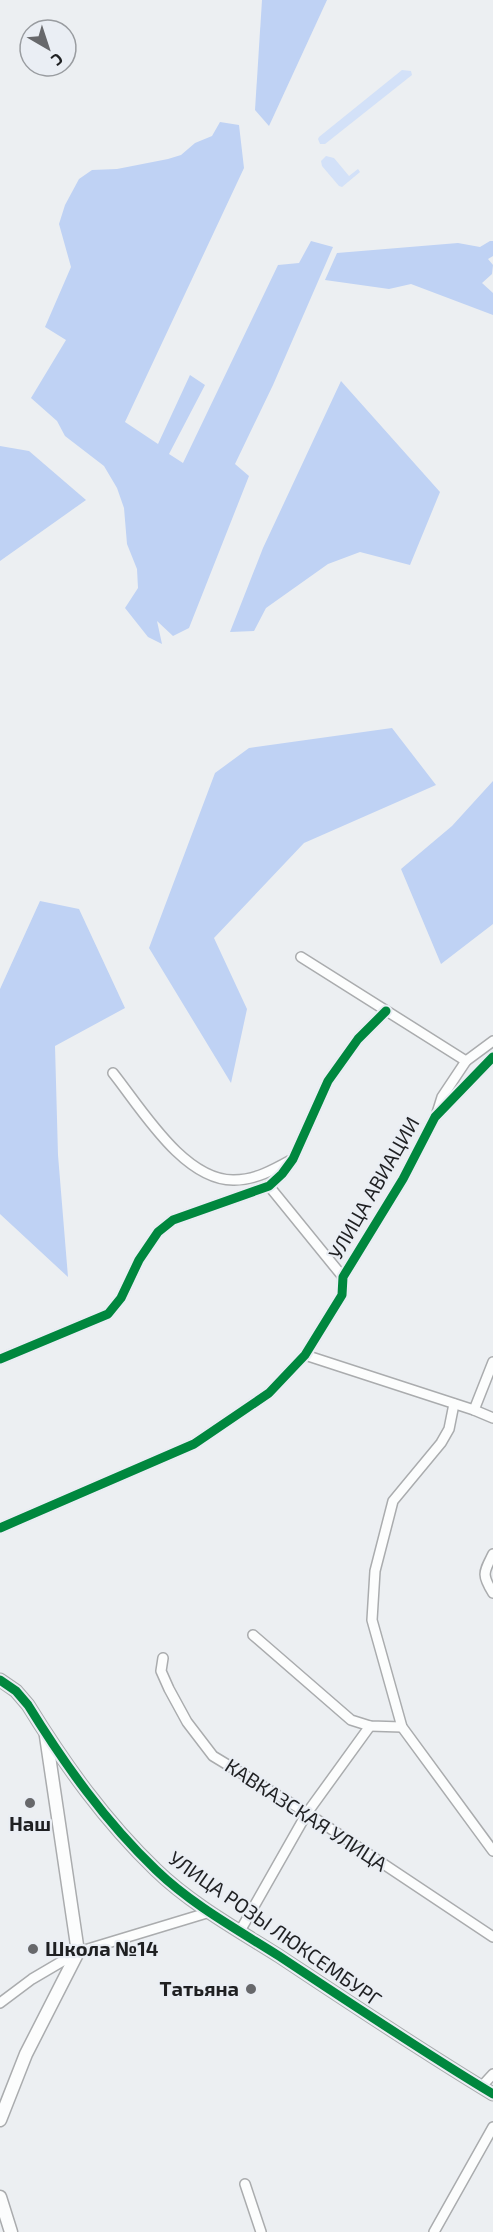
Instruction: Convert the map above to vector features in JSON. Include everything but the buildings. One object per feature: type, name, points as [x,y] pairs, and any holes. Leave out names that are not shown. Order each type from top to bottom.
[{"type":"street","points":[[302,957],[466,1060]]},
{"type":"street","points":[[0,1359],[108,1314],[121,1298],[139,1260],[158,1232],[173,1220],[269,1186],[293,1159],[327,1081],[358,1038],[386,1011]]},
{"type":"street","name":"УЛИЦА АВИАЦИИ","points":[[0,1528],[195,1444],[269,1393],[306,1355],[342,1295],[343,1276],[403,1179],[435,1117],[442,1097],[466,1060],[493,1041]]},
{"type":"street","name":"УЛИЦА АВИАЦИИ","points":[[435,1117],[493,1057]]},
{"type":"street","points":[[113,1073],[176,1153],[192,1166],[233,1180],[257,1176],[293,1159]]},
{"type":"street","points":[[269,1186],[343,1276]]},
{"type":"street","points":[[306,1355],[493,1418]]},
{"type":"street","points":[[474,1410],[493,1362]]},
{"type":"street","points":[[454,1404],[449,1429],[441,1443],[393,1501],[375,1571],[372,1620],[402,1727],[492,1848]]},
{"type":"street","points":[[493,1554],[483,1573],[493,1593]]},
{"type":"street","points":[[253,1635],[351,1720],[370,1726],[402,1727]]},
{"type":"street","name":"КАВКАЗСКАЯ УЛИЦА","points":[[163,1658],[161,1671],[169,1689],[188,1722],[213,1756],[307,1813],[493,1937]]},
{"type":"street","name":"УЛИЦА РОЗЫ ЛЮКСЕМБУРГ","points":[[0,1680],[16,1691],[28,1705],[93,1801],[158,1872],[210,1912],[395,2034],[493,2094]]},
{"type":"street","points":[[240,1931],[307,1813],[370,1726]]},
{"type":"street","points":[[0,2120],[26,2055],[78,1952],[45,1732]]},
{"type":"street","points":[[0,2003],[32,1978],[78,1952],[210,1912]]},
{"type":"street","points":[[481,2087],[493,2074]]},
{"type":"street","points":[[434,2232],[493,2127]]},
{"type":"street","points":[[244,2184],[261,2232]]},
{"type":"street","points":[[0,2197],[4,2217],[11,2232]]},
{"type":"shaded area","points":[[262,0],[327,0],[269,126],[255,110]]},
{"type":"shaded area","points":[[402,70],[411,71],[412,75],[325,144],[320,144],[319,137]]},
{"type":"shaded area","points":[[220,122],[239,125],[244,168],[125,422],[158,444],[190,375],[205,385],[169,454],[183,463],[278,265],[299,263],[311,241],[333,247],[273,385],[235,464],[249,476],[189,628],[173,636],[157,621],[162,644],[148,637],[125,608],[138,588],[137,569],[127,544],[124,508],[117,488],[104,466],[65,436],[57,421],[31,398],[66,340],[45,327],[71,267],[59,224],[65,205],[79,179],[92,170],[117,169],[181,155],[195,143],[212,136]]},
{"type":"shaded area","points":[[326,156],[334,158],[349,176],[358,169],[360,172],[342,187],[339,186],[322,166],[321,161]]},
{"type":"shaded area","points":[[493,241],[493,256],[488,259],[493,265],[492,274],[482,283],[493,293],[493,315],[411,284],[389,289],[325,280],[337,253],[458,243],[480,247]]},
{"type":"shaded area","points":[[341,381],[440,492],[410,565],[360,552],[328,564],[266,608],[254,631],[230,632],[263,548]]},
{"type":"shaded area","points":[[0,446],[29,451],[86,500],[0,561]]},
{"type":"shaded area","points":[[392,728],[436,785],[304,843],[214,938],[247,1009],[231,1083],[149,948],[215,773],[249,748]]},
{"type":"shaded area","points":[[493,781],[493,924],[441,964],[401,869],[452,826]]},
{"type":"shaded area","points":[[40,901],[79,909],[125,1008],[55,1046],[58,1155],[68,1277],[0,1214],[0,989]]},
{"type":"cycle path","points":[[0,1359],[108,1314],[121,1298],[139,1260],[158,1232],[173,1220],[269,1186],[293,1159],[328,1081],[358,1039],[386,1011]]},
{"type":"cycle path","points":[[0,1528],[194,1444],[269,1393],[305,1355],[342,1295],[343,1277],[403,1179],[435,1117],[493,1057]]},
{"type":"cycle path","points":[[0,1680],[16,1691],[28,1705],[71,1771],[120,1832],[156,1870],[184,1894],[493,2094]]},
{"type":"place","name":"Наш","points":[[30,1803]]},
{"type":"place","name":"Школа №14","points":[[33,1949]]},
{"type":"place","name":"Татьяна","points":[[251,1989]]}]
